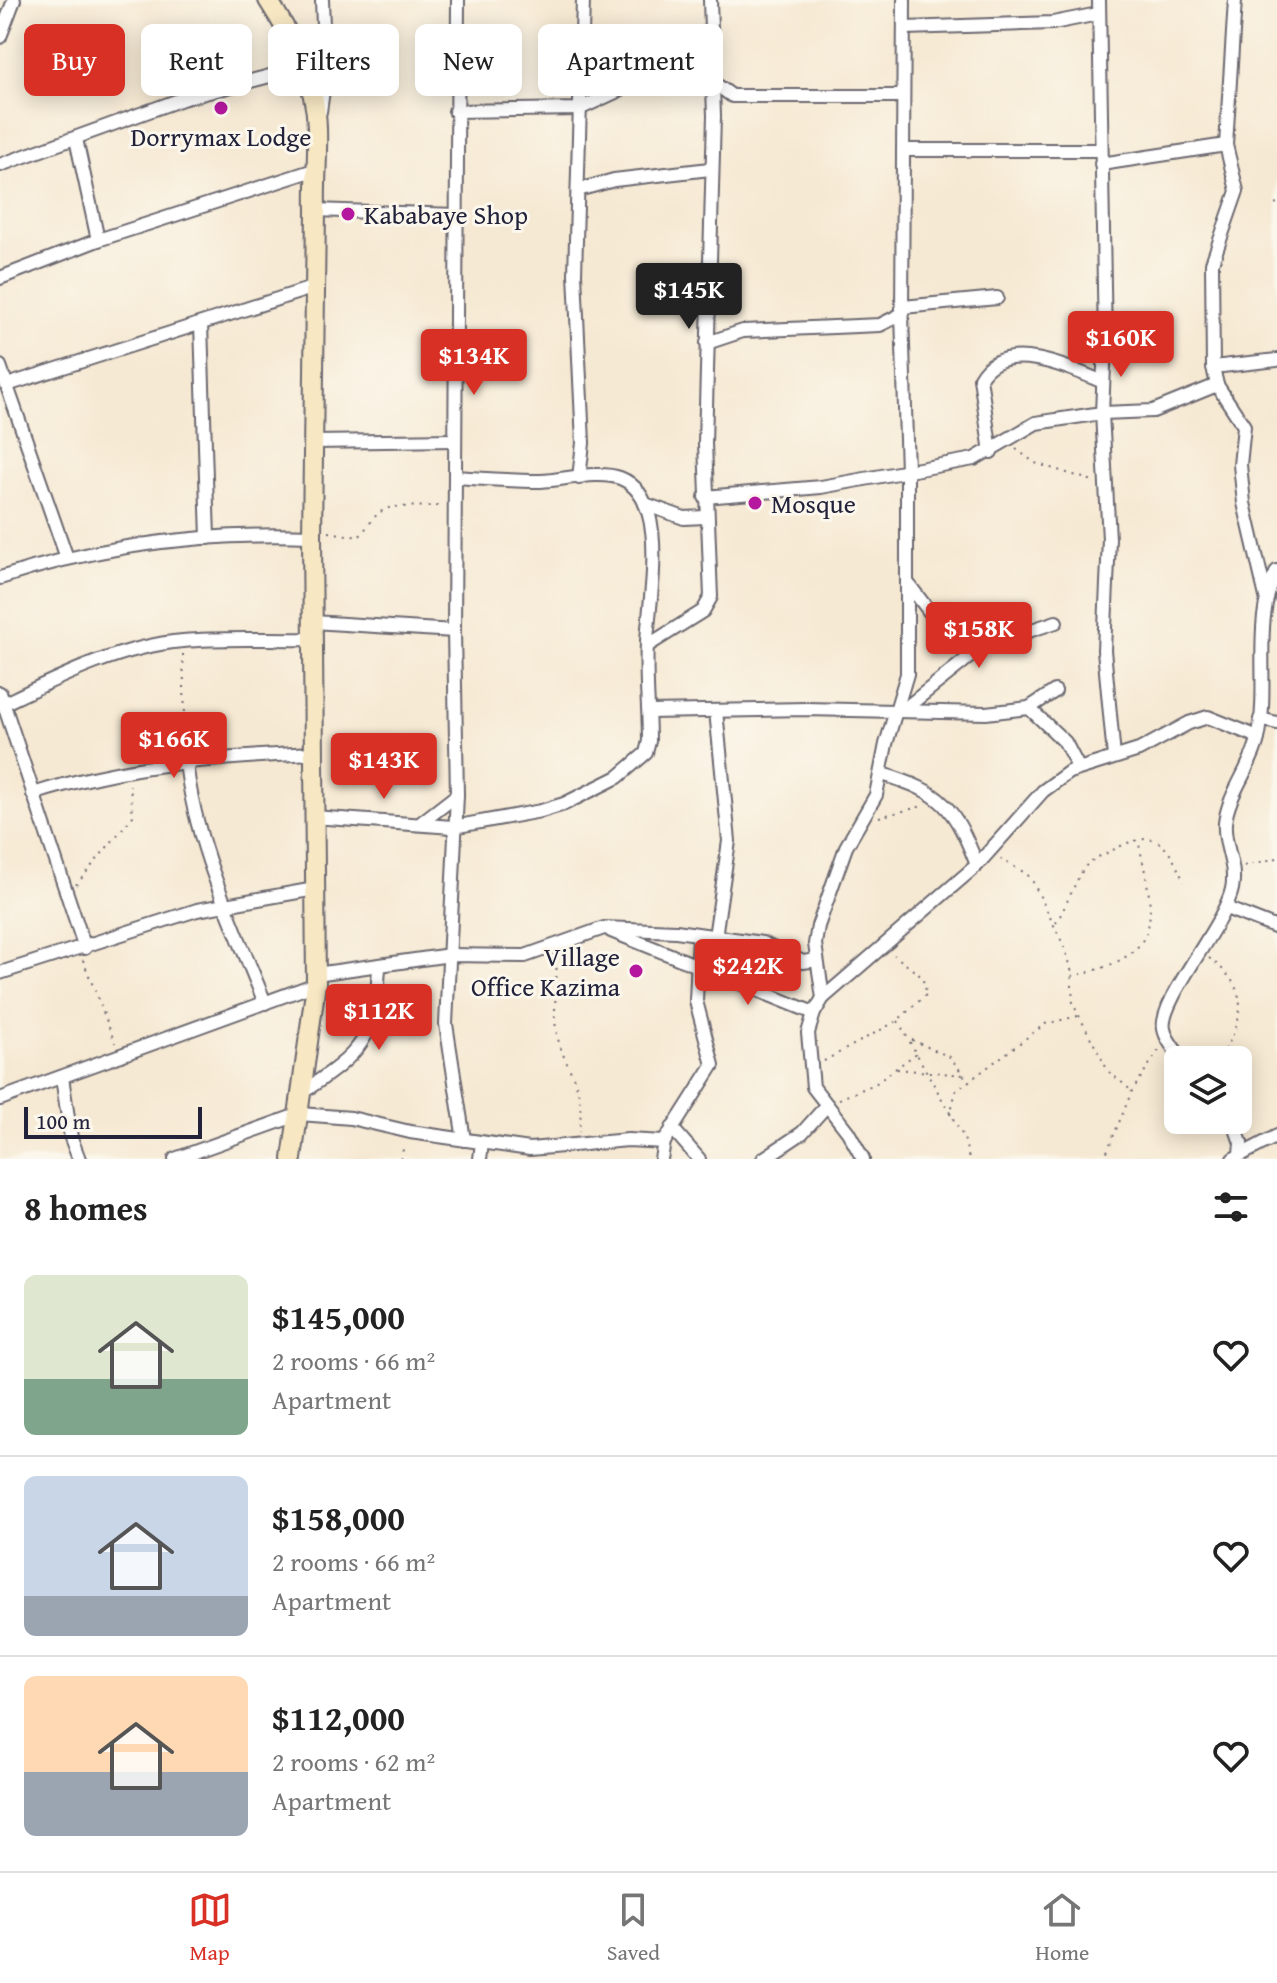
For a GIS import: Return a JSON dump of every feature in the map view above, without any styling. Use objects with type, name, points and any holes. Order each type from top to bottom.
[{"type":"street","points":[[0,37],[14,0]]},
{"type":"street","points":[[268,0],[281,24]]},
{"type":"street","points":[[292,1159],[316,979],[312,753],[314,170],[325,76],[322,0]]},
{"type":"street","points":[[458,0],[454,631],[457,795],[453,827],[446,1047],[464,1140]]},
{"type":"street","points":[[579,478],[583,443],[576,348],[583,0]]},
{"type":"street","points":[[710,0],[710,24]]},
{"type":"street","points":[[823,998],[815,944],[826,899],[846,847],[866,816],[882,774],[886,744],[900,711],[907,674],[907,471],[902,339],[904,0]]},
{"type":"street","points":[[1099,0],[1102,413],[1109,539],[1104,650],[1114,757]]},
{"type":"street","points":[[1173,1046],[1163,1027],[1170,1001],[1202,953],[1226,908],[1235,868],[1225,824],[1258,737],[1260,719],[1266,597],[1244,503],[1240,465],[1244,426],[1217,385],[1213,367],[1212,263],[1237,191],[1226,145],[1235,0]]},
{"type":"street","points":[[905,28],[1053,23],[1098,14]]},
{"type":"street","points":[[3,161],[76,139],[182,99],[268,76]]},
{"type":"street","points":[[723,90],[732,96],[903,96]]},
{"type":"street","points":[[312,96],[318,131]]},
{"type":"street","points":[[455,111],[579,109],[607,96]]},
{"type":"street","points":[[647,646],[710,604],[705,497],[714,96]]},
{"type":"street","points":[[714,116],[732,96]]},
{"type":"street","points":[[76,139],[98,240]]},
{"type":"street","points":[[903,150],[1100,157],[1226,145]]},
{"type":"street","points":[[578,190],[614,180],[710,169]]},
{"type":"street","points":[[0,278],[98,240],[314,170]]},
{"type":"street","points":[[316,210],[455,215]]},
{"type":"street","points":[[7,385],[315,287]]},
{"type":"street","points":[[707,343],[743,331],[880,325],[902,311],[997,298]]},
{"type":"street","points":[[201,324],[208,538]]},
{"type":"street","points":[[880,325],[902,339]]},
{"type":"street","points":[[991,452],[980,378],[994,363],[1013,358],[1064,365],[1103,382]]},
{"type":"street","points":[[1213,367],[1277,360]]},
{"type":"street","points":[[0,366],[67,558]]},
{"type":"street","points":[[705,497],[821,487],[974,459],[991,452],[1036,423],[1102,413],[1153,411],[1217,385]]},
{"type":"street","points":[[314,442],[455,440]]},
{"type":"street","points":[[456,477],[540,481],[621,479],[645,504],[684,518],[705,517]]},
{"type":"street","points":[[313,817],[422,822],[453,827],[564,804],[618,777],[646,753],[649,712],[647,646],[653,550],[645,504]]},
{"type":"street","points":[[0,578],[67,558],[208,538],[312,534]]},
{"type":"street","points":[[1266,597],[1277,571]]},
{"type":"street","points":[[907,582],[947,635],[983,646]]},
{"type":"street","points":[[900,711],[983,646],[1056,622]]},
{"type":"street","points":[[82,949],[2,698],[137,649],[182,641],[313,631],[454,631]]},
{"type":"street","points":[[649,712],[986,713],[1029,708],[1055,691]]},
{"type":"street","points":[[1029,708],[1065,742],[1078,767]]},
{"type":"street","points":[[715,937],[729,841],[716,711]]},
{"type":"street","points":[[863,1159],[813,1087],[809,1070],[808,1033],[823,998],[977,865],[1043,791],[1078,767],[1139,750],[1208,717],[1258,737]]},
{"type":"street","points":[[1260,719],[1277,723]]},
{"type":"street","points":[[33,794],[126,769],[186,761],[312,753]]},
{"type":"street","points":[[186,761],[193,799],[223,905],[265,1003]]},
{"type":"street","points":[[882,774],[915,784],[940,800],[957,819],[977,865]]},
{"type":"street","points":[[422,822],[457,795]]},
{"type":"street","points":[[967,839],[990,850]]},
{"type":"street","points":[[0,973],[197,910],[315,889]]},
{"type":"street","points":[[1226,908],[1277,928]]},
{"type":"street","points":[[0,1099],[265,1003],[316,979],[450,955],[525,956],[604,928],[762,943],[803,962],[817,960]]},
{"type":"street","points":[[604,928],[649,950],[814,1013]]},
{"type":"street","points":[[661,1159],[664,1142],[713,1065],[713,1054],[699,1023],[699,935]]},
{"type":"street","points":[[303,1092],[339,1067],[362,1045],[377,1008],[379,968]]},
{"type":"street","points":[[62,1077],[71,1138],[79,1159]]},
{"type":"street","points":[[763,1159],[802,1133],[827,1105]]},
{"type":"street","points":[[175,1159],[300,1114],[351,1118],[410,1132],[530,1149],[628,1140],[664,1142]]},
{"type":"street","points":[[672,1128],[699,1159]]},
{"type":"street","points":[[1237,1156],[1241,1143],[1238,1134]]},
{"type":"street","points":[[1237,1156],[1277,1136]]},
{"type":"street","points":[[480,1159],[482,1143]]},
{"type":"path","points":[[1003,444],[1035,463],[1079,479],[1107,481]]},
{"type":"path","points":[[312,534],[336,532],[355,537],[368,529],[378,513],[391,507],[455,506]]},
{"type":"path","points":[[182,641],[186,761]]},
{"type":"path","points":[[67,896],[133,816],[126,769]]},
{"type":"path","points":[[866,816],[889,816],[940,800]]},
{"type":"path","points":[[1056,924],[1087,864],[1137,839],[1148,837],[1159,842],[1172,855],[1184,882]]},
{"type":"path","points":[[1071,976],[1112,966],[1132,955],[1141,944],[1150,923],[1151,892],[1137,839]]},
{"type":"path","points":[[990,850],[1027,874],[1056,924],[1071,976],[1073,1004],[1108,1071],[1132,1091]]},
{"type":"path","points":[[1235,868],[1277,858]]},
{"type":"path","points":[[809,1070],[897,1021],[927,994],[922,977],[883,945]]},
{"type":"path","points":[[556,947],[556,1030],[581,1099],[576,1146]]},
{"type":"path","points":[[82,949],[120,1055]]},
{"type":"path","points":[[1202,953],[1228,975],[1239,994],[1241,1018],[1228,1046]]},
{"type":"path","points":[[950,1115],[953,1094],[1045,1024],[1079,1016]]},
{"type":"path","points":[[897,1021],[912,1040],[930,1073],[967,1144],[969,1159]]},
{"type":"path","points":[[1104,1159],[1132,1091],[1167,1037]]},
{"type":"path","points":[[912,1040],[950,1057],[970,1083]]},
{"type":"path","points":[[827,1105],[863,1091],[918,1052]]},
{"type":"path","points":[[896,1069],[964,1075]]},
{"type":"path","points":[[400,1159],[410,1132]]},
{"type":"place","name":"Dorrymax Lodge","points":[[221,108]]},
{"type":"place","name":"Kababaye Shop","points":[[348,214]]},
{"type":"place","name":"Mosque","points":[[755,503]]},
{"type":"place","name":"Village Office Kazima","points":[[636,971]]}]
